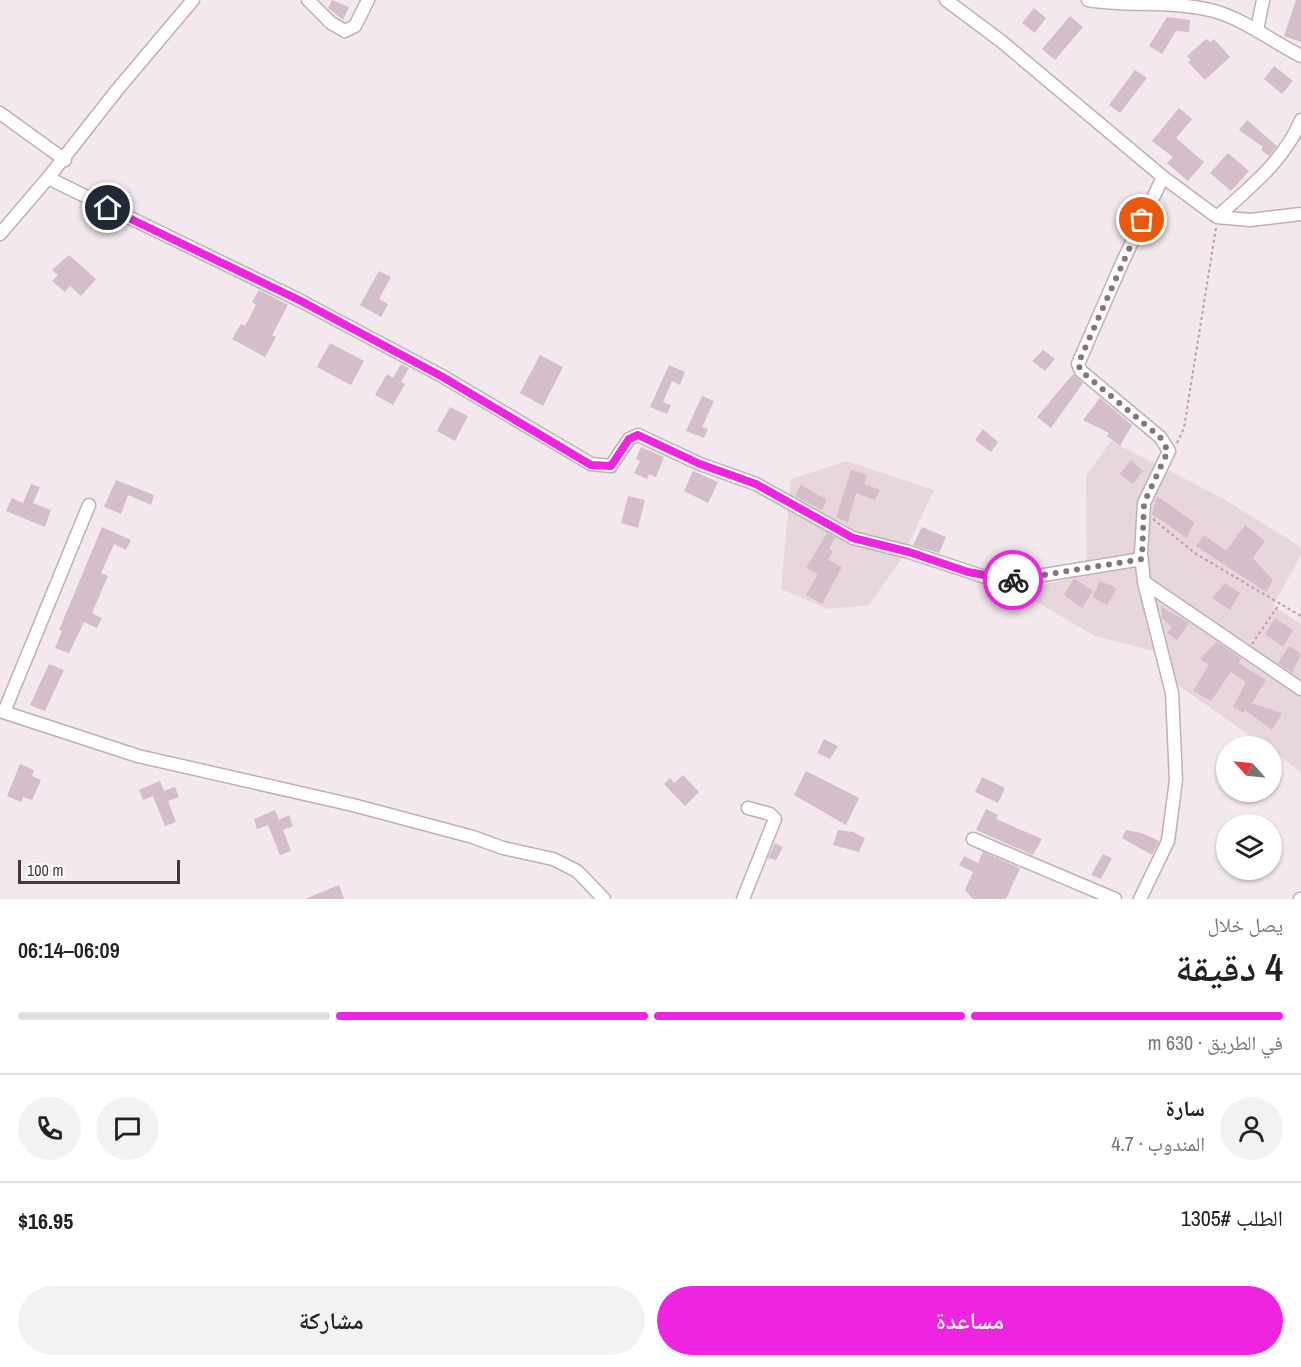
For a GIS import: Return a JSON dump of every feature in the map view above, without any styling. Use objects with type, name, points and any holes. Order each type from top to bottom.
[{"type":"street","points":[[0,234],[65,160],[117,90],[193,0]]},
{"type":"street","points":[[308,0],[338,29],[345,31],[355,26],[368,0]]},
{"type":"street","points":[[946,0],[1009,48],[1163,177],[1217,217],[1250,220],[1301,214]]},
{"type":"street","points":[[1088,0],[1127,6],[1201,8],[1235,19],[1301,56]]},
{"type":"street","points":[[1257,30],[1263,0]]},
{"type":"street","points":[[0,113],[65,160]]},
{"type":"street","points":[[1217,217],[1273,165],[1286,148],[1301,120]]},
{"type":"street","points":[[1140,899],[1168,841],[1176,780],[1172,693],[1144,582],[1142,559],[1142,513],[1146,495],[1168,451],[1160,437],[1081,371],[1078,364],[1163,177]]},
{"type":"street","points":[[48,178],[299,300],[441,376],[591,465],[611,466],[629,439],[638,435],[700,464],[756,484],[853,538],[909,552],[982,576],[1013,580],[1142,559]]},
{"type":"street","points":[[89,505],[2,712],[138,756],[353,805],[473,837],[503,848],[554,859],[578,871],[604,899]]},
{"type":"street","points":[[1144,582],[1301,689]]},
{"type":"street","points":[[744,899],[775,819],[770,814],[748,808]]},
{"type":"street","points":[[973,839],[1115,899]]},
{"type":"path","points":[[1168,451],[1180,440],[1184,428],[1217,217]]},
{"type":"path","points":[[1142,513],[1196,554],[1301,616]]},
{"type":"path","points":[[1247,651],[1280,603]]},
{"type":"shaded area","points":[[1111,441],[1222,498],[1301,547],[1301,555],[1273,606],[1301,624],[1301,772],[1282,758],[1282,736],[1250,736],[1175,683],[1165,654],[1095,636],[1018,591],[1087,574],[1086,476]]},
{"type":"shaded area","points":[[847,461],[934,490],[900,561],[869,605],[828,609],[781,589],[791,479]]},
{"type":"building","points":[[332,0],[349,7],[343,20],[328,8]]},
{"type":"building","points":[[1296,0],[1301,0],[1301,42],[1284,36]]},
{"type":"building","points":[[1034,8],[1046,18],[1035,33],[1022,23]]},
{"type":"building","points":[[1070,16],[1083,27],[1055,60],[1042,49]]},
{"type":"building","points":[[1167,17],[1190,20],[1189,32],[1176,31],[1162,54],[1149,46]]},
{"type":"building","points":[[1206,39],[1210,42],[1214,39],[1230,57],[1205,80],[1188,62],[1191,60],[1187,56]]},
{"type":"building","points":[[1274,66],[1293,81],[1282,94],[1264,79]]},
{"type":"building","points":[[1135,70],[1147,78],[1120,113],[1109,105]]},
{"type":"building","points":[[1179,108],[1192,119],[1176,138],[1204,162],[1188,181],[1167,163],[1173,157],[1152,141]]},
{"type":"building","points":[[1247,120],[1277,146],[1269,156],[1261,150],[1263,147],[1239,130]]},
{"type":"building","points":[[1228,153],[1249,171],[1231,191],[1210,173]]},
{"type":"building","points":[[69,255],[96,279],[81,296],[70,286],[65,292],[52,281],[58,275],[52,270]]},
{"type":"building","points":[[379,271],[391,277],[379,299],[388,304],[381,317],[360,305]]},
{"type":"building","points":[[259,290],[288,305],[272,335],[276,337],[265,357],[232,339],[241,324],[245,326],[256,305],[252,302]]},
{"type":"building","points":[[330,343],[364,361],[351,385],[317,367]]},
{"type":"building","points":[[1043,350],[1055,359],[1045,371],[1032,361]]},
{"type":"building","points":[[540,355],[563,367],[543,406],[520,393]]},
{"type":"building","points":[[401,364],[409,368],[401,382],[405,384],[393,405],[375,395],[387,374],[393,378]]},
{"type":"building","points":[[669,365],[685,372],[680,385],[672,381],[663,402],[671,405],[667,414],[650,407]]},
{"type":"building","points":[[1073,374],[1083,383],[1051,428],[1037,417]]},
{"type":"building","points":[[702,396],[714,401],[702,427],[708,429],[704,438],[686,431]]},
{"type":"building","points":[[1100,398],[1132,425],[1120,446],[1107,436],[1109,433],[1083,420]]},
{"type":"building","points":[[450,407],[468,416],[455,441],[437,431]]},
{"type":"building","points":[[983,429],[998,442],[991,452],[975,440]]},
{"type":"building","points":[[641,447],[664,457],[656,477],[649,474],[647,479],[634,473],[640,461],[636,459]]},
{"type":"building","points":[[1131,460],[1143,471],[1133,484],[1120,474]]},
{"type":"building","points":[[851,470],[867,475],[864,484],[880,490],[875,500],[856,493],[848,522],[836,518]]},
{"type":"building","points":[[693,471],[718,482],[708,503],[684,491]]},
{"type":"building","points":[[116,480],[154,495],[151,505],[128,495],[121,514],[104,507]]},
{"type":"building","points":[[31,484],[40,487],[33,503],[51,510],[45,527],[6,511],[12,498],[23,503]]},
{"type":"building","points":[[801,485],[827,500],[822,510],[795,496]]},
{"type":"building","points":[[628,496],[645,500],[638,528],[621,523]]},
{"type":"building","points":[[1157,496],[1194,522],[1187,538],[1152,514]]},
{"type":"building","points":[[1245,525],[1265,541],[1253,558],[1273,580],[1266,592],[1196,546],[1204,535],[1226,551]]},
{"type":"building","points":[[102,527],[131,540],[126,550],[114,544],[101,573],[108,576],[92,613],[102,618],[97,628],[84,622],[69,653],[55,648],[62,631],[59,630]]},
{"type":"building","points":[[922,527],[946,537],[939,553],[913,545]]},
{"type":"building","points":[[827,533],[835,537],[829,549],[833,551],[828,560],[842,567],[822,604],[806,595],[818,574],[806,568]]},
{"type":"building","points":[[1074,578],[1093,591],[1082,608],[1064,595]]},
{"type":"building","points":[[1100,581],[1117,588],[1107,605],[1092,597]]},
{"type":"building","points":[[1225,583],[1240,593],[1230,610],[1212,598]]},
{"type":"building","points":[[1161,606],[1189,623],[1177,640],[1167,633],[1172,627],[1162,619]]},
{"type":"building","points":[[1275,618],[1293,630],[1283,647],[1265,634]]},
{"type":"building","points":[[1217,642],[1242,659],[1238,663],[1266,680],[1252,703],[1282,713],[1272,730],[1245,710],[1243,713],[1233,707],[1246,682],[1231,672],[1211,701],[1193,691],[1209,665],[1200,659]]},
{"type":"building","points":[[1289,646],[1301,654],[1292,673],[1278,663]]},
{"type":"building","points":[[49,664],[64,670],[45,711],[30,705]]},
{"type":"building","points":[[824,739],[838,746],[830,759],[817,753]]},
{"type":"building","points":[[20,764],[34,770],[32,776],[41,780],[32,800],[23,797],[21,802],[7,796]]},
{"type":"building","points":[[806,771],[859,798],[846,825],[794,795]]},
{"type":"building","points":[[683,775],[699,792],[685,806],[664,784],[670,778],[674,783]]},
{"type":"building","points":[[982,777],[1005,788],[998,803],[975,792]]},
{"type":"building","points":[[160,781],[164,791],[175,787],[179,797],[168,801],[176,822],[165,826],[153,796],[143,800],[139,790]]},
{"type":"building","points":[[986,809],[998,815],[996,819],[1042,839],[1033,855],[976,830]]},
{"type":"building","points":[[275,810],[279,820],[289,815],[293,826],[283,830],[291,851],[280,855],[268,825],[257,829],[254,819]]},
{"type":"building","points":[[838,830],[853,832],[865,838],[859,852],[833,845]]},
{"type":"building","points":[[1126,830],[1142,833],[1159,841],[1152,855],[1122,838]]},
{"type":"building","points":[[775,843],[783,847],[776,860],[768,858]]},
{"type":"building","points":[[983,852],[1020,868],[1006,899],[973,899],[965,890],[973,872],[959,865],[964,856],[978,863]]},
{"type":"building","points":[[1103,854],[1112,858],[1101,879],[1091,875]]},
{"type":"building","points":[[339,885],[344,899],[305,899]]},
{"type":"way so far","points":[[1013,580],[1142,559],[1144,503],[1150,485],[1166,460],[1168,451],[1166,444],[1081,371],[1078,364],[1142,220]]},
{"type":"route","points":[[108,208],[299,300],[441,376],[591,465],[611,466],[618,459],[629,439],[633,435],[638,435],[700,464],[756,484],[853,538],[909,552],[955,569],[982,576],[1013,580]]}]
